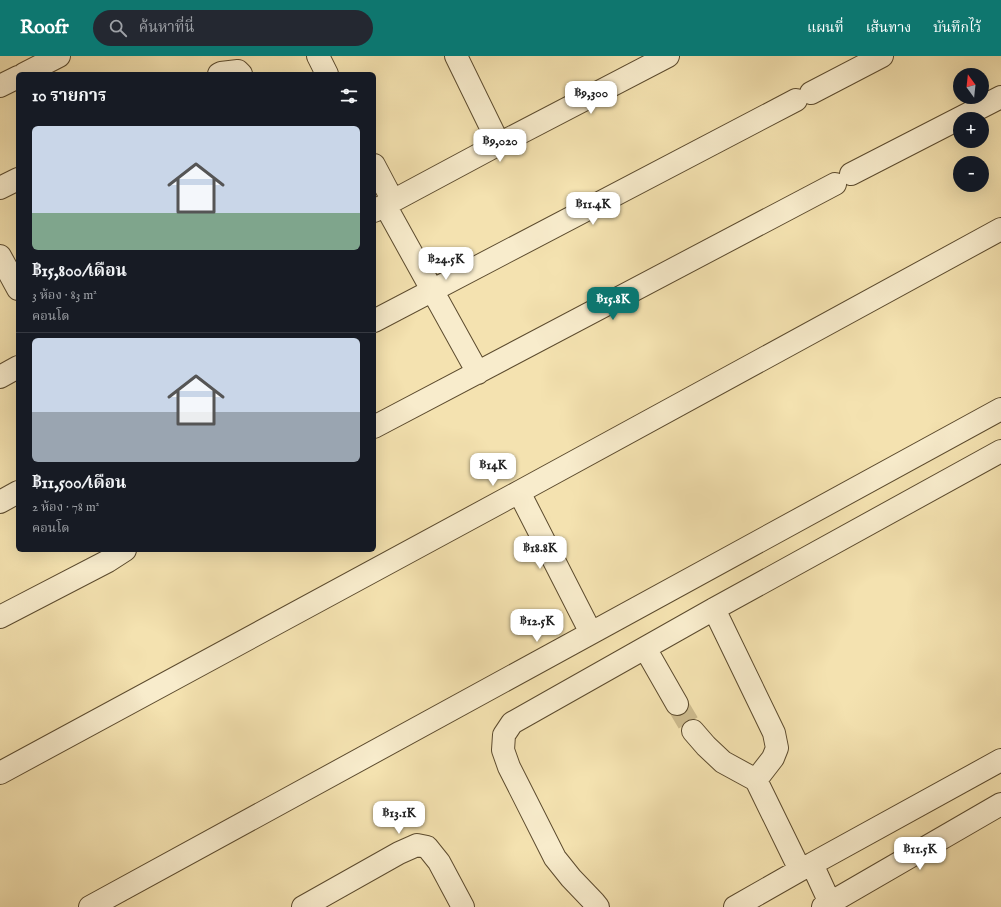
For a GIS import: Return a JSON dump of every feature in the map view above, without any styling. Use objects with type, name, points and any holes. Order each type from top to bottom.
[{"type":"street","points":[[28,72],[59,56]]},
{"type":"street","points":[[318,56],[326,72]]},
{"type":"street","points":[[384,206],[668,56]]},
{"type":"street","points":[[376,320],[882,56]]},
{"type":"street","points":[[462,58],[499,144]]},
{"type":"street","points":[[221,72],[239,72]]},
{"type":"street","points":[[0,86],[16,78]]},
{"type":"street","points":[[376,426],[1001,96]]},
{"type":"street","points":[[376,173],[384,206],[478,373]]},
{"type":"street","points":[[0,188],[16,180]]},
{"type":"street","points":[[0,773],[1001,229]]},
{"type":"street","points":[[0,256],[16,285]]},
{"type":"street","points":[[0,376],[16,368]]},
{"type":"street","points":[[90,907],[1001,409]]},
{"type":"street","points":[[598,907],[555,858],[509,767],[503,750],[504,735],[512,723],[1001,450]]},
{"type":"street","points":[[519,492],[591,633]]},
{"type":"street","points":[[0,502],[16,493]]},
{"type":"street","points":[[0,617],[108,561],[122,552]]},
{"type":"street","points":[[714,609],[774,733],[777,748],[773,758],[756,780]]},
{"type":"street","points":[[645,648],[677,704]]},
{"type":"street","points":[[693,731],[723,762],[756,780],[826,905],[1001,804]]},
{"type":"street","points":[[735,907],[1001,760]]},
{"type":"street","points":[[303,907],[417,845],[427,847],[439,862],[463,907]]},
{"type":"tunnel","points":[[677,704],[693,731]]}]
